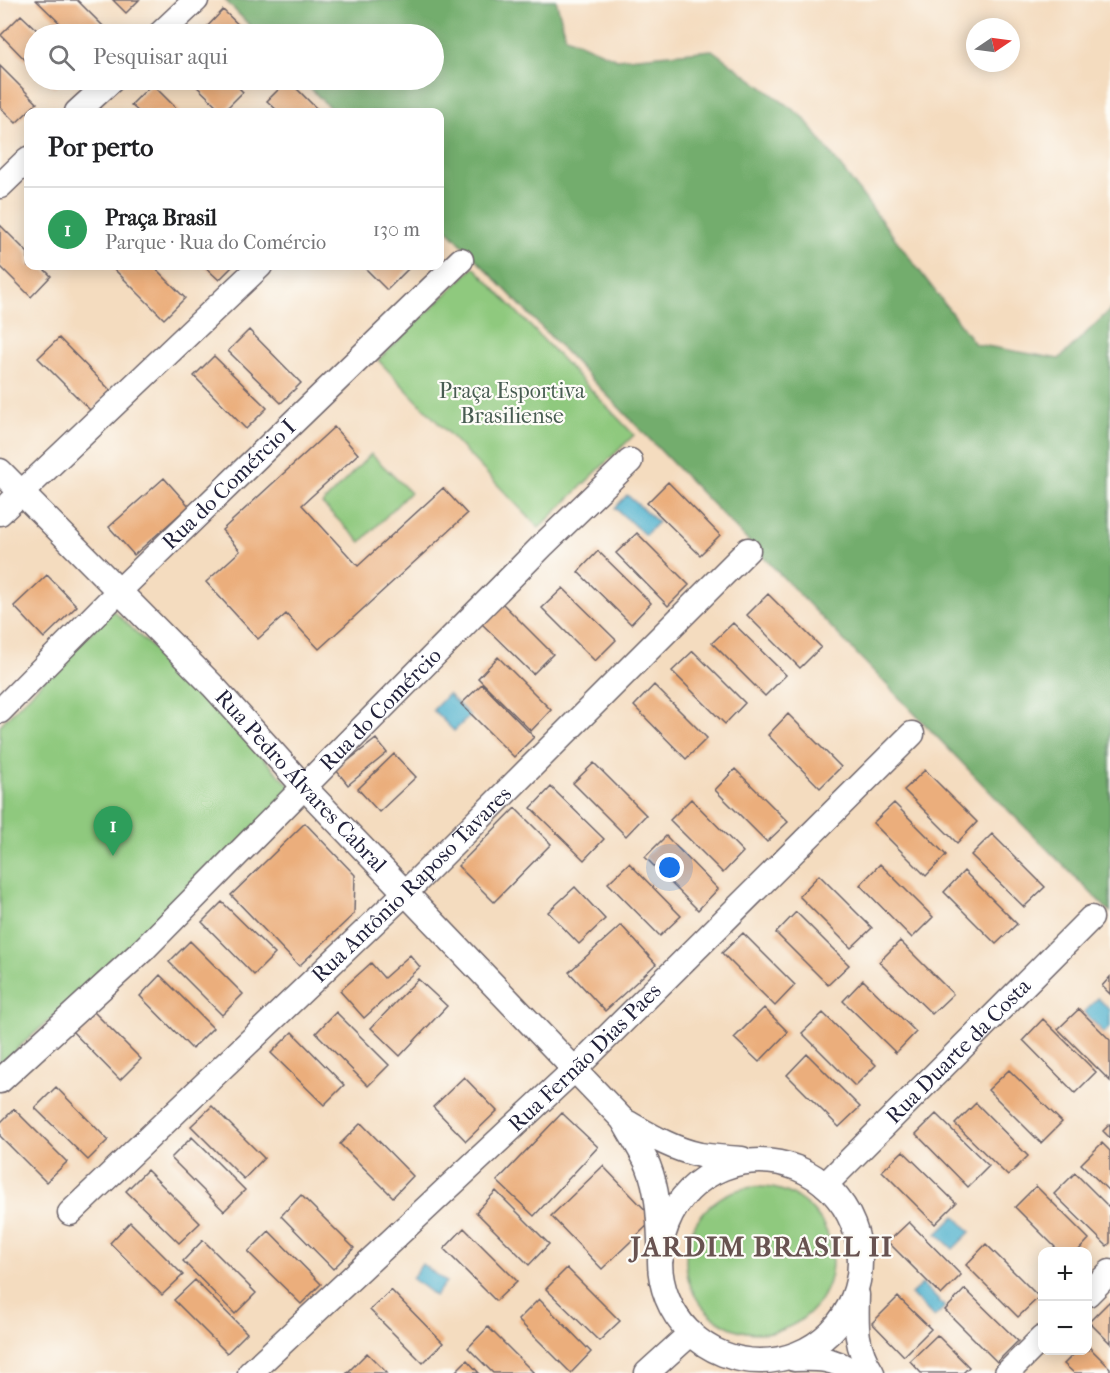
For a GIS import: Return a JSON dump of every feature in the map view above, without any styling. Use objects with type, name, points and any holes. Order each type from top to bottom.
[{"type":"street","points":[[171,24],[196,0]]},
{"type":"street","points":[[81,108],[101,90]]},
{"type":"street","points":[[0,186],[24,163]]},
{"type":"street","name":"Rua do Comércio I","points":[[0,711],[119,591],[461,260]]},
{"type":"street","points":[[0,513],[256,270]]},
{"type":"street","name":"Rua do Comércio","points":[[0,1081],[136,956],[305,788],[535,553],[630,461]]},
{"type":"street","name":"Rua Pedro Álvares Cabral","points":[[0,471],[213,686],[305,788],[623,1120],[647,1163],[652,1178],[657,1203],[661,1258]]},
{"type":"street","name":"Rua Antônio Raposo Tavares","points":[[70,1213],[406,892],[748,550]]},
{"type":"street","name":"Rua Fernão Dias Paes","points":[[250,1373],[575,1069],[912,734]]},
{"type":"street","name":"Rua Duarte da Costa","points":[[825,1185],[1091,918]]},
{"type":"street","name":"Rua Pedro Álvares Cabral","points":[[623,1120],[663,1142],[700,1155],[759,1161]]},
{"type":"street","points":[[854,1373],[837,1362],[825,1358],[757,1361],[725,1354],[707,1346],[691,1333],[678,1317],[668,1298],[662,1278],[661,1258],[664,1233],[674,1211],[693,1187],[721,1169],[759,1161],[777,1162],[802,1170],[825,1185],[842,1204],[854,1227],[859,1247],[857,1339],[866,1364],[872,1373]]},
{"type":"street","points":[[1092,1290],[1110,1272]]},
{"type":"street","points":[[782,1359],[804,1352],[823,1339],[839,1323],[850,1306],[857,1286]]},
{"type":"street","points":[[647,1373],[691,1333]]},
{"type":"street","points":[[1007,1373],[1038,1342]]},
{"type":"green space","points":[[225,0],[556,0],[566,37],[617,59],[712,50],[803,117],[975,344],[1059,359],[1110,310],[1110,912],[996,798],[444,226],[444,108],[330,108],[312,90],[444,90],[444,24],[248,24]]},
{"type":"green space","name":"Praça Esportiva Brasiliense","points":[[474,267],[634,435],[539,528],[378,360]]},
{"type":"green space","points":[[371,454],[410,492],[361,542],[322,504]]},
{"type":"green space","points":[[113,610],[218,711],[293,789],[134,945],[0,1064],[0,725]]},
{"type":"green space","points":[[759,1187],[787,1193],[810,1209],[826,1232],[832,1260],[826,1288],[810,1311],[787,1327],[759,1333],[731,1327],[708,1311],[692,1288],[686,1260],[692,1232],[708,1209],[731,1193]]},
{"type":"water","points":[[627,495],[658,522],[645,535],[615,508]]},
{"type":"water","points":[[448,694],[470,716],[454,731],[433,710]]},
{"type":"water","points":[[1098,998],[1110,1010],[1110,1027],[1104,1033],[1084,1012]]},
{"type":"water","points":[[955,1216],[970,1232],[953,1249],[937,1234]]},
{"type":"water","points":[[422,1264],[446,1282],[435,1296],[412,1278]]},
{"type":"water","points":[[922,1284],[945,1307],[934,1317],[911,1294]]},
{"type":"building","points":[[36,0],[77,0],[101,24],[61,24]]},
{"type":"building","points":[[113,0],[139,0],[126,13]]},
{"type":"building","points":[[223,10],[238,24],[210,24]]},
{"type":"building","points":[[21,15],[30,24],[24,24],[24,59],[1,35]]},
{"type":"building","points":[[0,66],[37,103],[32,108],[24,108],[24,115],[16,123],[0,107]]},
{"type":"building","points":[[146,90],[158,90],[176,108],[134,108],[131,105]]},
{"type":"building","points":[[200,90],[241,90],[243,92],[227,108],[219,108]]},
{"type":"building","points":[[278,90],[298,90],[316,108],[275,108],[267,101]]},
{"type":"building","points":[[0,225],[24,249],[24,270],[45,270],[51,276],[31,297],[0,266]]},
{"type":"building","points":[[115,270],[157,270],[185,298],[164,319]]},
{"type":"building","points":[[208,270],[229,270],[219,280]]},
{"type":"building","points":[[367,270],[407,270],[387,290]]},
{"type":"building","points":[[249,330],[301,383],[281,403],[228,351]]},
{"type":"building","points":[[59,338],[111,391],[91,411],[38,358]]},
{"type":"building","points":[[214,356],[267,408],[246,429],[194,376]]},
{"type":"building","points":[[334,427],[358,454],[302,505],[358,566],[443,488],[467,514],[319,649],[286,614],[258,639],[206,582],[240,551],[222,530]]},
{"type":"building","points":[[164,478],[189,506],[134,555],[109,527]]},
{"type":"building","points":[[668,482],[720,535],[700,555],[647,503]]},
{"type":"building","points":[[637,533],[689,585],[668,606],[616,553]]},
{"type":"building","points":[[598,551],[651,603],[631,624],[578,572]]},
{"type":"building","points":[[47,575],[77,606],[44,638],[14,606]]},
{"type":"building","points":[[563,588],[616,640],[595,661],[542,608]]},
{"type":"building","points":[[768,594],[821,647],[800,668],[747,615]]},
{"type":"building","points":[[500,601],[553,654],[533,674],[480,622]]},
{"type":"building","points":[[733,623],[786,675],[765,696],[712,643]]},
{"type":"building","points":[[693,651],[745,703],[725,724],[672,671]]},
{"type":"building","points":[[498,657],[551,710],[531,731],[478,678]]},
{"type":"building","points":[[482,684],[534,737],[514,757],[461,704]]},
{"type":"building","points":[[654,685],[707,738],[686,759],[634,706]]},
{"type":"building","points":[[788,714],[841,767],[820,788],[768,735]]},
{"type":"building","points":[[376,739],[387,753],[348,785],[336,770]]},
{"type":"building","points":[[394,754],[416,777],[379,812],[358,789]]},
{"type":"building","points":[[594,763],[646,815],[626,836],[573,783]]},
{"type":"building","points":[[735,769],[788,822],[767,842],[715,790]]},
{"type":"building","points":[[925,770],[977,822],[957,843],[904,790]]},
{"type":"building","points":[[551,787],[604,839],[584,860],[531,808]]},
{"type":"building","points":[[691,799],[743,852],[723,873],[670,820]]},
{"type":"building","points":[[894,803],[946,855],[926,876],[873,823]]},
{"type":"building","points":[[515,808],[551,844],[494,902],[458,866]]},
{"type":"building","points":[[305,823],[355,875],[354,914],[299,966],[231,895]]},
{"type":"building","points":[[992,834],[1045,887],[1024,907],[971,855]]},
{"type":"building","points":[[666,836],[718,889],[698,910],[645,857]]},
{"type":"building","points":[[629,863],[681,916],[660,936],[608,883]]},
{"type":"building","points":[[880,864],[933,917],[912,938],[860,885]]},
{"type":"building","points":[[964,871],[1017,924],[996,944],[944,892]]},
{"type":"building","points":[[819,875],[872,928],[851,948],[799,896]]},
{"type":"building","points":[[575,887],[605,919],[579,944],[548,912]]},
{"type":"building","points":[[222,902],[275,954],[254,975],[202,922]]},
{"type":"building","points":[[796,912],[849,965],[828,985],[776,933]]},
{"type":"building","points":[[621,925],[656,964],[605,1011],[569,972]]},
{"type":"building","points":[[743,933],[795,985],[775,1006],[722,953]]},
{"type":"building","points":[[190,941],[243,994],[222,1015],[169,962]]},
{"type":"building","points":[[900,941],[953,994],[932,1014],[879,962]]},
{"type":"building","points":[[410,955],[420,967],[364,1018],[340,991],[371,963],[384,978]]},
{"type":"building","points":[[160,975],[213,1028],[192,1049],[140,996]]},
{"type":"building","points":[[1110,977],[1110,994],[1102,986]]},
{"type":"building","points":[[418,979],[447,1006],[400,1056],[371,1028]]},
{"type":"building","points":[[863,980],[916,1032],[896,1053],[843,1001]]},
{"type":"building","points":[[88,1006],[141,1059],[120,1080],[68,1027]]},
{"type":"building","points":[[764,1008],[788,1032],[759,1062],[734,1038]]},
{"type":"building","points":[[1079,1009],[1110,1040],[1110,1081],[1058,1029]]},
{"type":"building","points":[[336,1012],[389,1065],[368,1086],[316,1033]]},
{"type":"building","points":[[823,1013],[876,1065],[855,1086],[802,1033]]},
{"type":"building","points":[[1043,1019],[1096,1072],[1075,1093],[1023,1040]]},
{"type":"building","points":[[292,1032],[344,1085],[324,1105],[271,1053]]},
{"type":"building","points":[[807,1054],[860,1107],[839,1127],[787,1075]]},
{"type":"building","points":[[1009,1070],[1062,1122],[1041,1143],[988,1090]]},
{"type":"building","points":[[464,1077],[497,1111],[466,1141],[433,1107]]},
{"type":"building","points":[[56,1087],[108,1140],[88,1160],[35,1108]]},
{"type":"building","points":[[976,1103],[1028,1156],[1008,1176],[955,1124]]},
{"type":"building","points":[[212,1106],[264,1158],[244,1179],[191,1126]]},
{"type":"building","points":[[14,1109],[67,1162],[46,1182],[0,1136],[0,1123]]},
{"type":"building","points":[[562,1113],[598,1147],[534,1216],[497,1181]]},
{"type":"building","points":[[936,1114],[989,1166],[968,1187],[916,1134]]},
{"type":"building","points":[[361,1123],[413,1176],[393,1197],[340,1144]]},
{"type":"building","points":[[1110,1124],[1110,1138],[1103,1131]]},
{"type":"building","points":[[192,1137],[245,1190],[224,1211],[171,1158]]},
{"type":"building","points":[[1102,1143],[1110,1151],[1110,1192],[1081,1164]]},
{"type":"building","points":[[903,1151],[956,1203],[935,1224],[882,1171]]},
{"type":"building","points":[[603,1166],[654,1219],[602,1269],[551,1216]]},
{"type":"building","points":[[147,1170],[200,1223],[179,1243],[126,1191]]},
{"type":"building","points":[[1075,1173],[1110,1208],[1110,1243],[1107,1246],[1054,1194]]},
{"type":"building","points":[[1036,1186],[1089,1239],[1082,1247],[1055,1247],[1015,1207]]},
{"type":"building","points":[[496,1191],[549,1244],[529,1265],[476,1212]]},
{"type":"building","points":[[301,1195],[354,1248],[333,1269],[281,1216]]},
{"type":"building","points":[[130,1222],[183,1275],[162,1295],[110,1243]]},
{"type":"building","points":[[909,1222],[961,1275],[941,1295],[888,1242]]},
{"type":"building","points":[[464,1228],[517,1281],[496,1301],[444,1249]]},
{"type":"building","points":[[269,1231],[321,1284],[301,1304],[248,1252]]},
{"type":"building","points":[[203,1240],[256,1293],[235,1314],[183,1261]]},
{"type":"building","points":[[986,1244],[1038,1298],[1018,1317],[966,1265]]},
{"type":"building","points":[[567,1268],[620,1321],[599,1341],[546,1289]]},
{"type":"building","points":[[195,1280],[247,1333],[227,1353],[174,1300]]},
{"type":"building","points":[[965,1289],[1018,1341],[997,1362],[945,1310]]},
{"type":"building","points":[[391,1290],[443,1343],[423,1363],[370,1310]]},
{"type":"building","points":[[898,1297],[931,1329],[904,1356],[872,1323]]},
{"type":"building","points":[[539,1299],[591,1352],[571,1373],[518,1320]]},
{"type":"building","points":[[1110,1301],[1110,1343],[1092,1325],[1092,1319]]},
{"type":"building","points":[[488,1327],[534,1373],[493,1373],[468,1348]]},
{"type":"building","points":[[937,1335],[969,1367],[963,1373],[921,1373],[910,1361]]},
{"type":"building","points":[[1092,1350],[1110,1368],[1110,1373],[1074,1373],[1064,1364],[1073,1355],[1092,1355]]},
{"type":"building","points":[[367,1353],[387,1373],[347,1373]]},
{"type":"building","points":[[467,1360],[479,1373],[454,1373]]},
{"type":"place","name":"Praça Brasil","points":[[113,856]]},
{"type":"district","name":"JARDIM BRASIL II","points":[[762,1246]]}]
